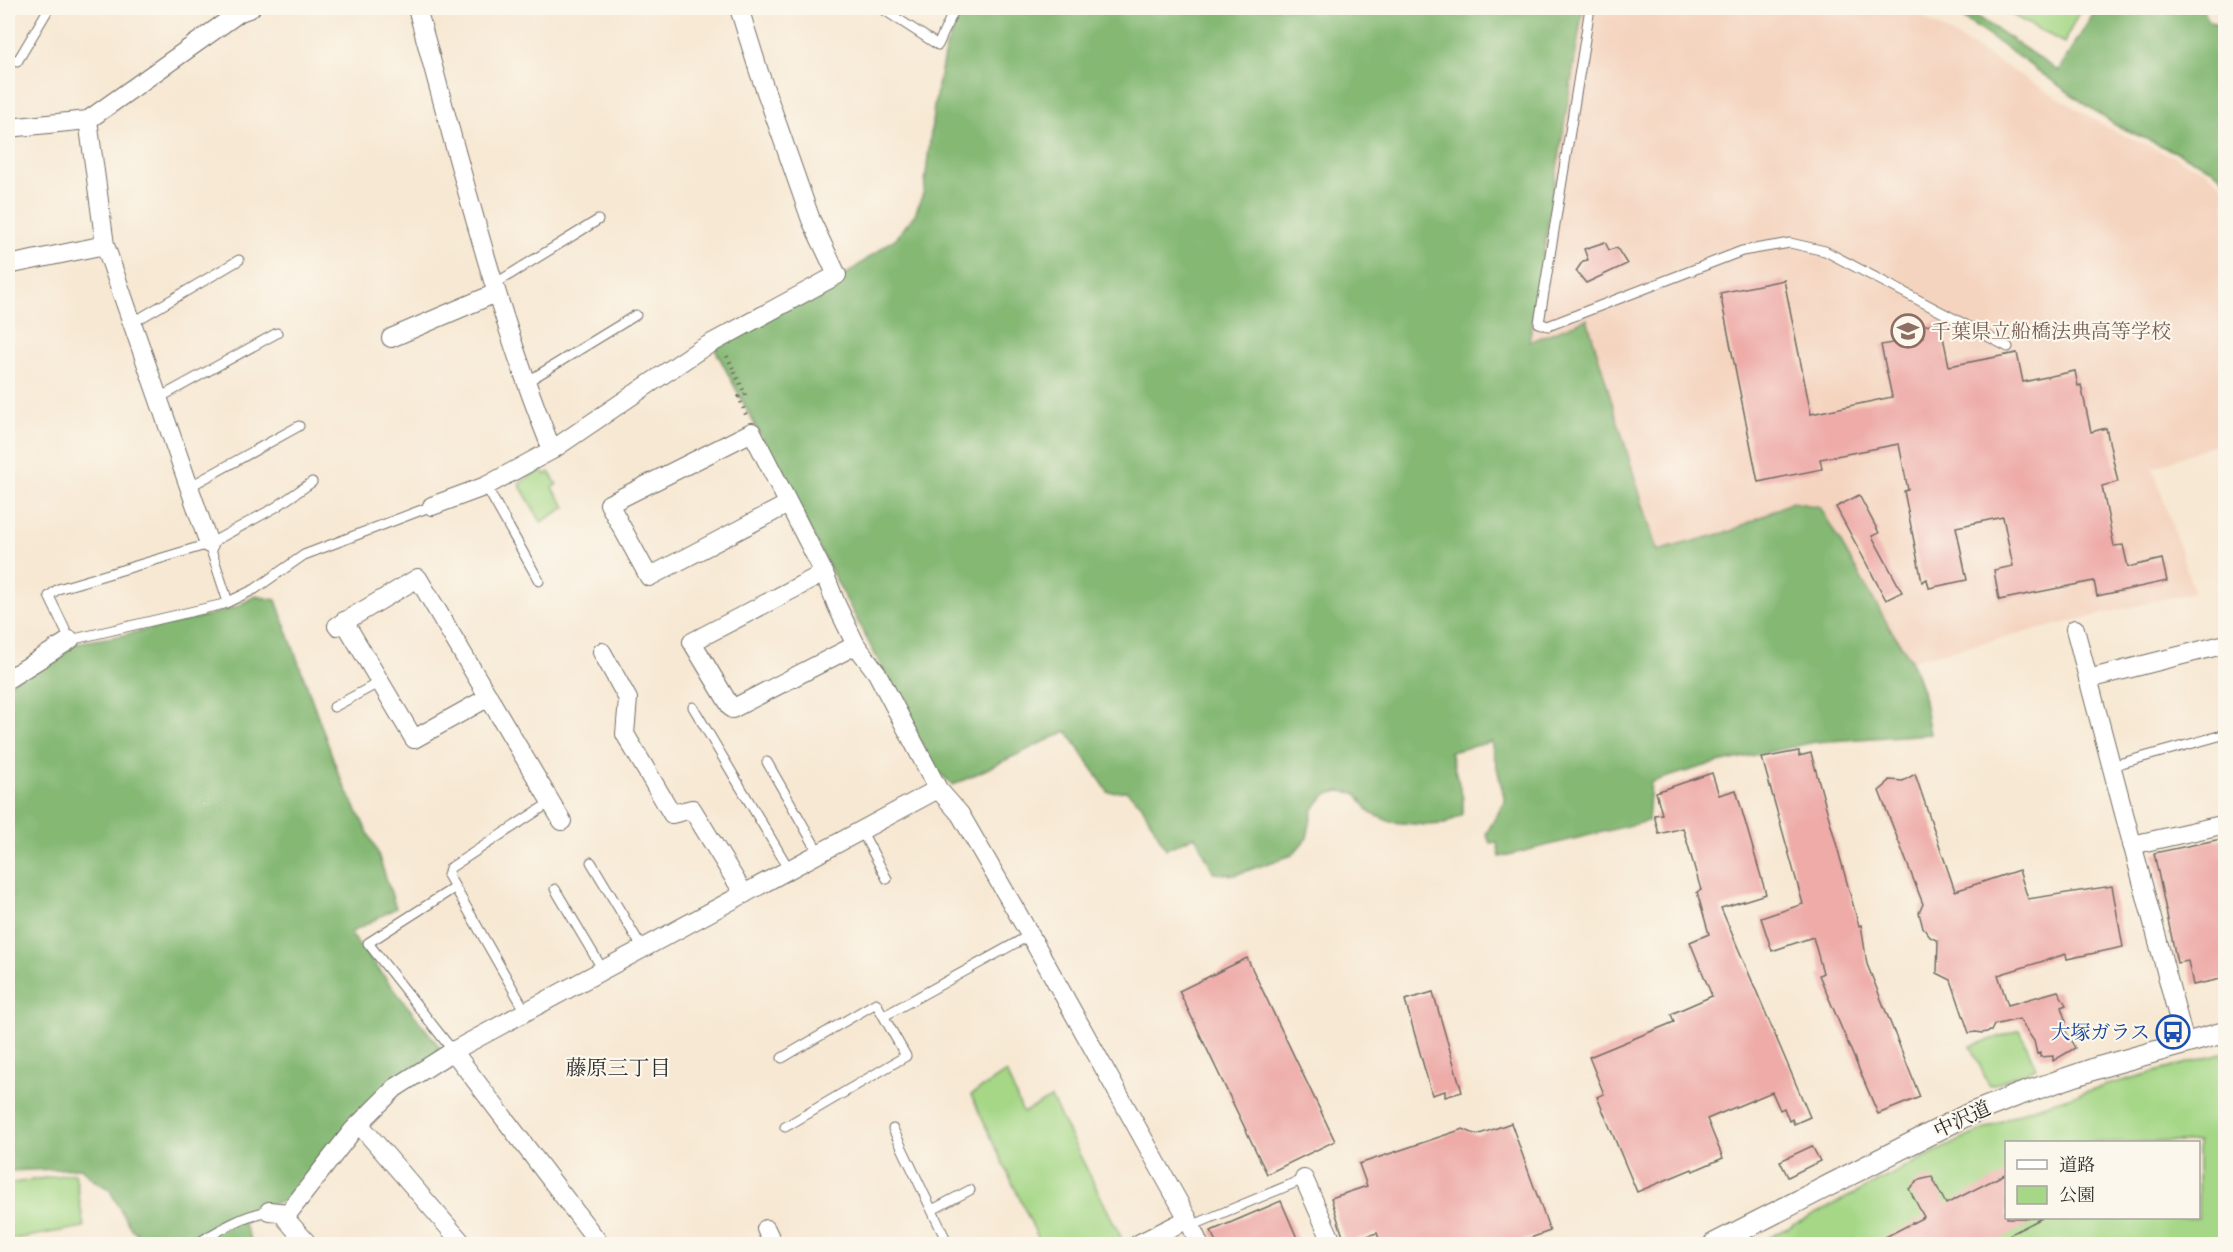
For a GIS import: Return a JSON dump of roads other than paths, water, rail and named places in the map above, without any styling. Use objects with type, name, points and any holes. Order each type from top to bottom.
[{"type":"street","points":[[417,8],[495,289],[525,383],[552,450]]},
{"type":"street","points":[[432,506],[486,486],[552,450],[699,350],[837,274],[811,220],[739,8]]},
{"type":"street","points":[[8,128],[88,120],[243,9]]},
{"type":"street","points":[[88,120],[105,244],[209,544]]},
{"type":"street","points":[[8,265],[105,244]]},
{"type":"street","points":[[391,338],[495,289]]},
{"type":"street","points":[[788,504],[649,577],[609,504],[753,432],[824,573],[856,645],[877,673],[938,789],[960,814],[1030,935],[1199,1245]]},
{"type":"street","points":[[824,573],[692,642],[732,709],[856,645]]},
{"type":"street","points":[[489,697],[414,739],[380,682],[340,623],[418,578],[489,697],[562,821]]},
{"type":"street","points":[[2075,629],[2185,1043]]},
{"type":"street","points":[[8,679],[70,640]]},
{"type":"street","points":[[2088,679],[2226,644]]},
{"type":"street","points":[[602,652],[628,699],[625,734],[672,814],[692,809],[744,894]]},
{"type":"street","points":[[308,1245],[286,1219],[288,1213],[359,1124],[395,1088],[453,1051],[938,789]]},
{"type":"street","points":[[2132,845],[2226,824]]},
{"type":"street","name":"中沢道","points":[[1714,1245],[1967,1115],[2080,1074],[2226,1032]]},
{"type":"street","points":[[453,1051],[599,1242]]},
{"type":"street","points":[[359,1124],[463,1245]]},
{"type":"street","points":[[1304,1179],[1333,1245]]},
{"type":"street","points":[[268,1210],[288,1213]]},
{"type":"street","points":[[1138,1245],[1189,1223]]},
{"type":"lane","points":[[8,56],[17,62],[49,8]]},
{"type":"lane","points":[[882,8],[938,45],[955,8]]},
{"type":"lane","points":[[1590,8],[1539,322],[1548,326],[1742,251],[1790,243],[1825,251],[2008,346]]},
{"type":"lane","points":[[495,289],[598,220]]},
{"type":"lane","points":[[132,322],[239,260]]},
{"type":"lane","points":[[525,383],[636,315]]},
{"type":"lane","points":[[159,398],[277,333]]},
{"type":"lane","points":[[189,487],[299,426]]},
{"type":"lane","points":[[312,482],[276,507],[209,544],[58,589],[49,596],[70,640],[228,602],[255,589],[304,555],[432,506]]},
{"type":"lane","points":[[486,486],[539,581]]},
{"type":"lane","points":[[209,544],[228,602]]},
{"type":"lane","points":[[334,707],[380,682]]},
{"type":"lane","points":[[693,707],[789,869]]},
{"type":"lane","points":[[2111,766],[2226,735]]},
{"type":"lane","points":[[767,762],[819,853]]},
{"type":"lane","points":[[526,1012],[448,875],[450,868],[551,802]]},
{"type":"lane","points":[[861,830],[887,879]]},
{"type":"lane","points":[[591,862],[643,949]]},
{"type":"lane","points":[[453,1051],[368,943],[454,888]]},
{"type":"lane","points":[[555,889],[603,970]]},
{"type":"lane","points":[[884,1016],[1030,935]]},
{"type":"lane","points":[[782,1058],[876,1003],[906,1056],[785,1127]]},
{"type":"lane","points":[[893,1129],[948,1245]]},
{"type":"lane","points":[[1189,1223],[1304,1179]]},
{"type":"lane","points":[[932,1210],[970,1190]]},
{"type":"lane","points":[[196,1245],[250,1214],[268,1210]]},
{"type":"place","name":"千葉県立船橋法典高等学校","points":[[1908,331]]},
{"type":"place","name":"大塚ガラス","points":[[2173,1032]]},
{"type":"district","name":"藤原三丁目","points":[[618,1068]]}]
